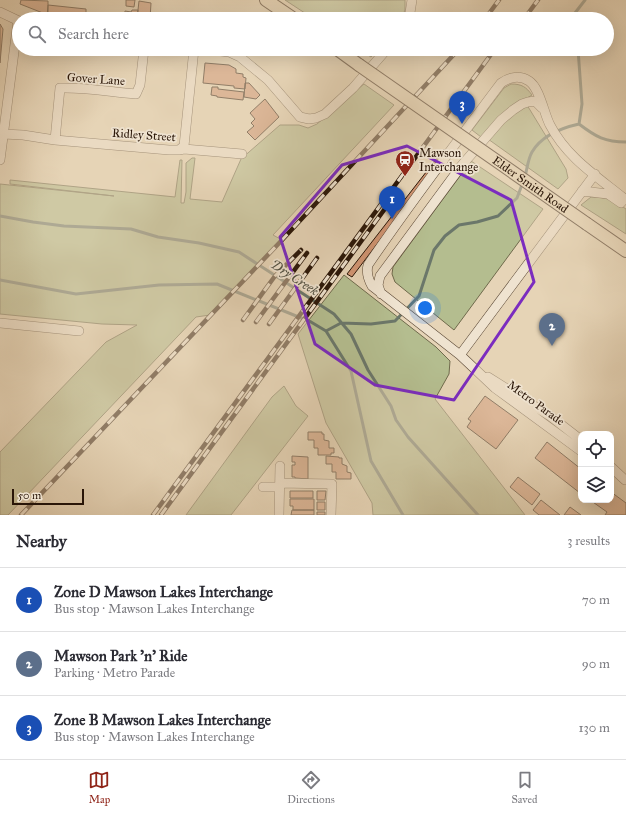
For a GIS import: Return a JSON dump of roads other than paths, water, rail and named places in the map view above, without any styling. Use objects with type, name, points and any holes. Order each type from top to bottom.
[{"type":"main road","points":[[266,0],[284,12]]},
{"type":"main road","name":"Elder Smith Road","points":[[347,56],[626,251]]},
{"type":"street","points":[[410,12],[412,0]]},
{"type":"street","points":[[0,12],[12,18]]},
{"type":"street","points":[[0,160],[3,134],[4,90],[12,51]]},
{"type":"street","name":"Gover Lane","points":[[55,140],[60,88],[136,94],[140,85],[143,56]]},
{"type":"street","name":"Ridley Street","points":[[3,134],[23,135],[55,140],[179,150],[184,146],[193,56]]},
{"type":"street","points":[[238,56],[268,80],[300,117],[309,119],[316,118],[330,110],[353,88],[381,56]]},
{"type":"street","name":"Metro Parade","points":[[542,108],[534,86],[529,81],[515,77],[507,79],[501,83],[399,219],[368,265],[368,278],[372,286],[381,294],[460,355],[495,388],[578,449]]},
{"type":"street","points":[[381,294],[378,285],[380,276],[462,164],[501,120],[513,110],[528,102],[534,101],[542,108],[550,125],[563,146],[583,165],[626,200]]},
{"type":"street","points":[[179,150],[184,149],[242,154]]},
{"type":"street","points":[[460,355],[594,174]]},
{"type":"street","points":[[582,191],[608,194],[626,206]]},
{"type":"street","points":[[0,323],[80,331]]},
{"type":"street","name":"Metro Parade","points":[[478,372],[498,382],[550,416],[578,438]]},
{"type":"street","points":[[279,515],[280,466]]},
{"type":"street","points":[[614,469],[626,479]]},
{"type":"street","points":[[614,473],[626,479]]},
{"type":"street","points":[[263,488],[280,485],[332,484],[331,515]]},
{"type":"waterway","points":[[576,12],[585,0]]},
{"type":"waterway","points":[[579,56],[582,104],[579,124]]},
{"type":"waterway","points":[[525,177],[532,152],[536,146],[552,133],[565,128],[579,124],[606,140],[626,142]]},
{"type":"waterway","points":[[326,331],[341,323],[371,324],[395,321],[419,296],[434,250],[445,236],[459,225],[498,216],[517,198],[523,182]]},
{"type":"waterway","name":"Dry Creek","points":[[0,216],[64,226],[131,229],[158,237],[199,243],[239,252],[334,314],[351,334],[368,370],[391,406],[396,420],[408,437],[478,515]]},
{"type":"waterway","name":"Dry Creek","points":[[0,280],[76,294],[159,285],[217,284],[311,322],[326,331],[351,371],[371,461],[403,515]]},
{"type":"railway","points":[[490,12],[499,0]]},
{"type":"railway","points":[[529,12],[538,0]]},
{"type":"railway","points":[[21,515],[282,240],[453,56]]},
{"type":"railway","points":[[153,515],[490,56]]},
{"type":"railway","points":[[161,515],[384,210]]},
{"type":"railway","points":[[243,320],[275,276],[301,250]]},
{"type":"railway","points":[[256,322],[307,253]]},
{"type":"railway","points":[[269,324],[317,258]]},
{"type":"place","name":"Zone B Mawson Lakes Interchange","points":[[462,124]]},
{"type":"place","name":"Mawson Interchange","points":[[405,177]]},
{"type":"place","name":"Zone D Mawson Lakes Interchange","points":[[392,219]]},
{"type":"place","name":"Mawson Park 'n' Ride","points":[[552,346]]}]
